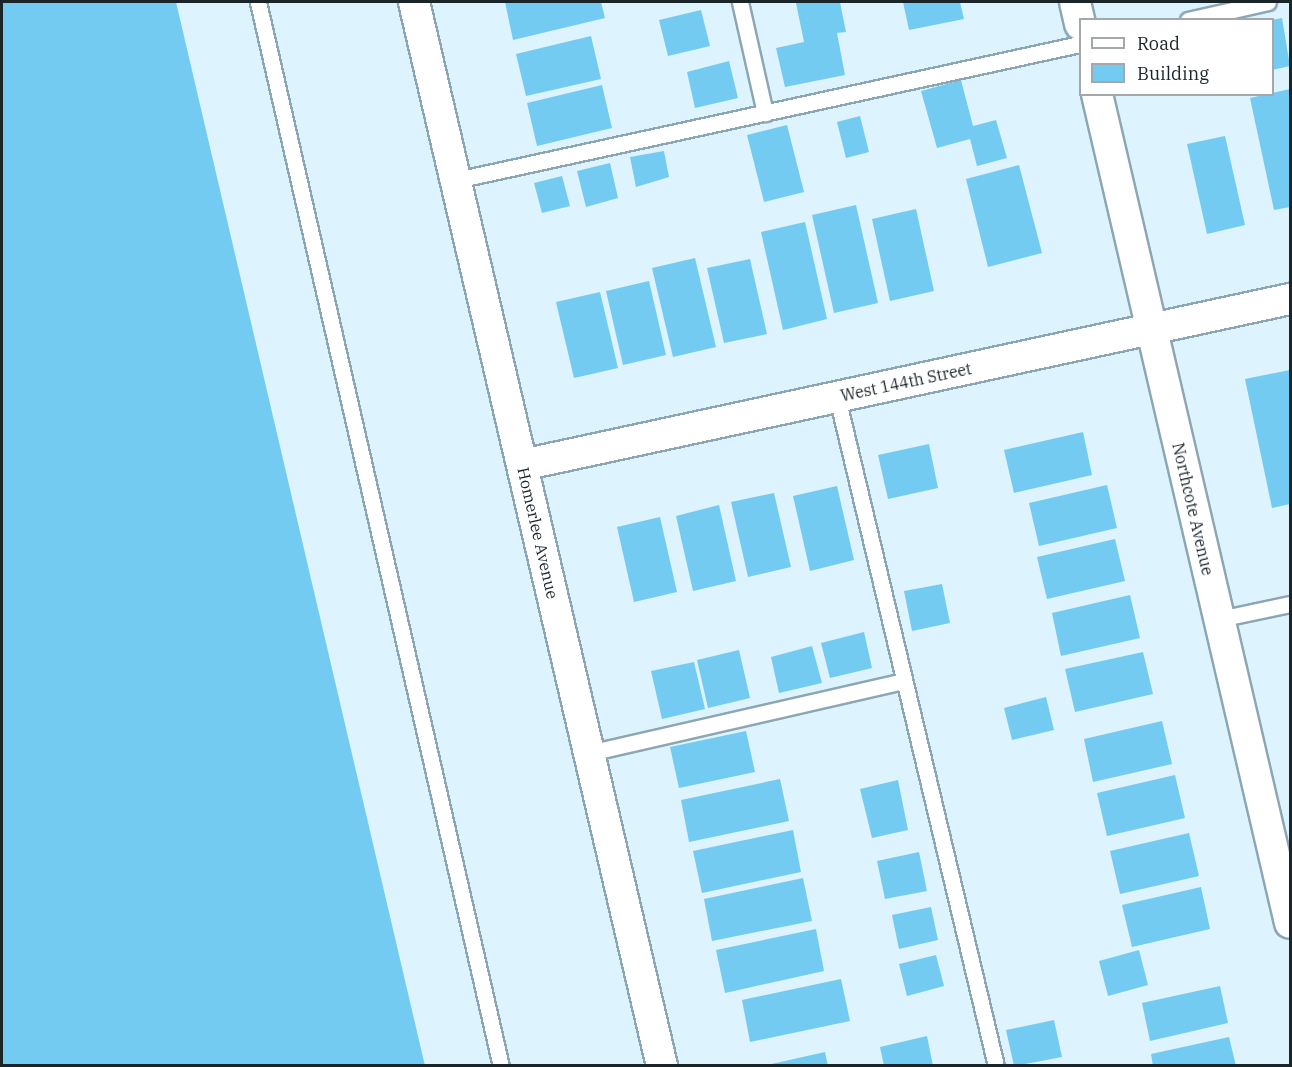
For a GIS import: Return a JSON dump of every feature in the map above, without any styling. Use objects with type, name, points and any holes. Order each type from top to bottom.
[{"type":"street","name":"Homerlee Avenue","points":[[414,2],[662,1065]]},
{"type":"street","points":[[1075,2],[1079,20]]},
{"type":"street","name":"Northcote Avenue","points":[[1097,96],[1290,923]]},
{"type":"street","name":"West 144th Street","points":[[522,465],[1290,299]]},
{"type":"lane","points":[[258,2],[501,1065]]},
{"type":"lane","points":[[740,2],[765,113]]},
{"type":"lane","points":[[1197,18],[1268,2]]},
{"type":"lane","points":[[456,180],[1079,44]]},
{"type":"lane","points":[[837,397],[996,1065]]},
{"type":"lane","points":[[1219,619],[1290,604]]},
{"type":"lane","points":[[589,753],[904,681]]},
{"type":"building","points":[[2,2],[176,2],[425,1066],[2,1066]]},
{"type":"building","points":[[505,2],[601,2],[605,18],[513,40]]},
{"type":"building","points":[[840,2],[846,32],[837,33],[845,75],[785,87],[776,48],[804,42],[796,3]]},
{"type":"building","points":[[903,2],[960,2],[964,19],[909,30]]},
{"type":"building","points":[[701,10],[710,46],[668,56],[659,20]]},
{"type":"building","points":[[1282,18],[1290,66],[1274,70],[1274,20]]},
{"type":"building","points":[[591,36],[601,79],[526,96],[516,54]]},
{"type":"building","points":[[729,61],[738,98],[695,108],[687,72]]},
{"type":"building","points":[[961,80],[973,126],[996,120],[1007,158],[977,166],[970,139],[937,148],[921,91]]},
{"type":"building","points":[[602,85],[612,128],[537,146],[527,103]]},
{"type":"building","points":[[1290,89],[1290,207],[1274,210],[1250,98],[1274,96],[1274,93]]},
{"type":"building","points":[[860,116],[869,152],[846,158],[837,122]]},
{"type":"building","points":[[787,125],[804,192],[764,202],[747,135]]},
{"type":"building","points":[[1225,136],[1245,225],[1207,234],[1187,144]]},
{"type":"building","points":[[664,151],[669,177],[636,187],[630,157]]},
{"type":"building","points":[[610,163],[618,198],[586,207],[577,171]]},
{"type":"building","points":[[1019,165],[1042,253],[988,267],[966,179]]},
{"type":"building","points":[[562,176],[570,206],[542,213],[534,183]]},
{"type":"building","points":[[856,205],[878,303],[834,313],[812,215]]},
{"type":"building","points":[[916,209],[934,291],[890,301],[872,219]]},
{"type":"building","points":[[805,222],[827,319],[783,330],[761,232]]},
{"type":"building","points":[[695,258],[716,347],[673,357],[652,268]]},
{"type":"building","points":[[750,259],[767,334],[724,343],[707,268]]},
{"type":"building","points":[[649,281],[666,355],[623,365],[606,291]]},
{"type":"building","points":[[600,292],[618,368],[574,378],[556,302]]},
{"type":"building","points":[[1290,370],[1290,504],[1272,508],[1245,379]]},
{"type":"building","points":[[1083,432],[1092,475],[1014,493],[1004,450]]},
{"type":"building","points":[[929,444],[938,488],[888,499],[878,455]]},
{"type":"building","points":[[1107,485],[1117,528],[1039,546],[1029,503]]},
{"type":"building","points":[[837,486],[854,560],[810,571],[793,496]]},
{"type":"building","points":[[774,493],[791,567],[748,577],[731,502]]},
{"type":"building","points":[[719,505],[736,581],[693,591],[676,516]]},
{"type":"building","points":[[660,517],[677,592],[634,602],[617,527]]},
{"type":"building","points":[[1115,539],[1125,581],[1047,599],[1037,557]]},
{"type":"building","points":[[942,584],[950,623],[912,631],[904,591]]},
{"type":"building","points":[[1130,595],[1140,638],[1061,656],[1052,613]]},
{"type":"building","points":[[864,632],[872,668],[830,678],[821,643]]},
{"type":"building","points":[[812,646],[822,683],[779,693],[771,657]]},
{"type":"building","points":[[739,650],[750,698],[708,708],[697,660]]},
{"type":"building","points":[[1143,652],[1153,694],[1075,712],[1065,669]]},
{"type":"building","points":[[694,662],[705,709],[662,719],[651,671]]},
{"type":"building","points":[[1046,697],[1054,730],[1012,740],[1004,708]]},
{"type":"building","points":[[1162,721],[1172,764],[1093,782],[1084,739]]},
{"type":"building","points":[[746,731],[755,772],[679,788],[670,747]]},
{"type":"building","points":[[1175,775],[1185,818],[1107,836],[1097,793]]},
{"type":"building","points":[[780,779],[789,821],[689,842],[681,800]]},
{"type":"building","points":[[898,780],[908,830],[872,838],[860,789]]},
{"type":"building","points":[[793,830],[801,872],[702,893],[693,851]]},
{"type":"building","points":[[1189,833],[1199,876],[1120,894],[1110,851]]},
{"type":"building","points":[[919,852],[927,891],[885,899],[877,861]]},
{"type":"building","points":[[803,878],[812,921],[712,941],[704,899]]},
{"type":"building","points":[[1201,887],[1210,929],[1132,947],[1122,905]]},
{"type":"building","points":[[931,907],[938,940],[899,949],[892,915]]},
{"type":"building","points":[[816,929],[824,971],[725,993],[716,950]]},
{"type":"building","points":[[1139,950],[1148,985],[1108,996],[1099,961]]},
{"type":"building","points":[[936,955],[944,986],[907,996],[899,964]]},
{"type":"building","points":[[841,979],[850,1021],[750,1042],[742,1000]]},
{"type":"building","points":[[1220,986],[1228,1023],[1150,1041],[1142,1003]]},
{"type":"building","points":[[1054,1020],[1062,1057],[1014,1066],[1006,1030]]},
{"type":"building","points":[[927,1036],[933,1066],[884,1066],[880,1047]]},
{"type":"building","points":[[1229,1037],[1236,1066],[1153,1066],[1151,1054]]},
{"type":"building","points":[[825,1052],[828,1066],[767,1066],[767,1065]]}]
